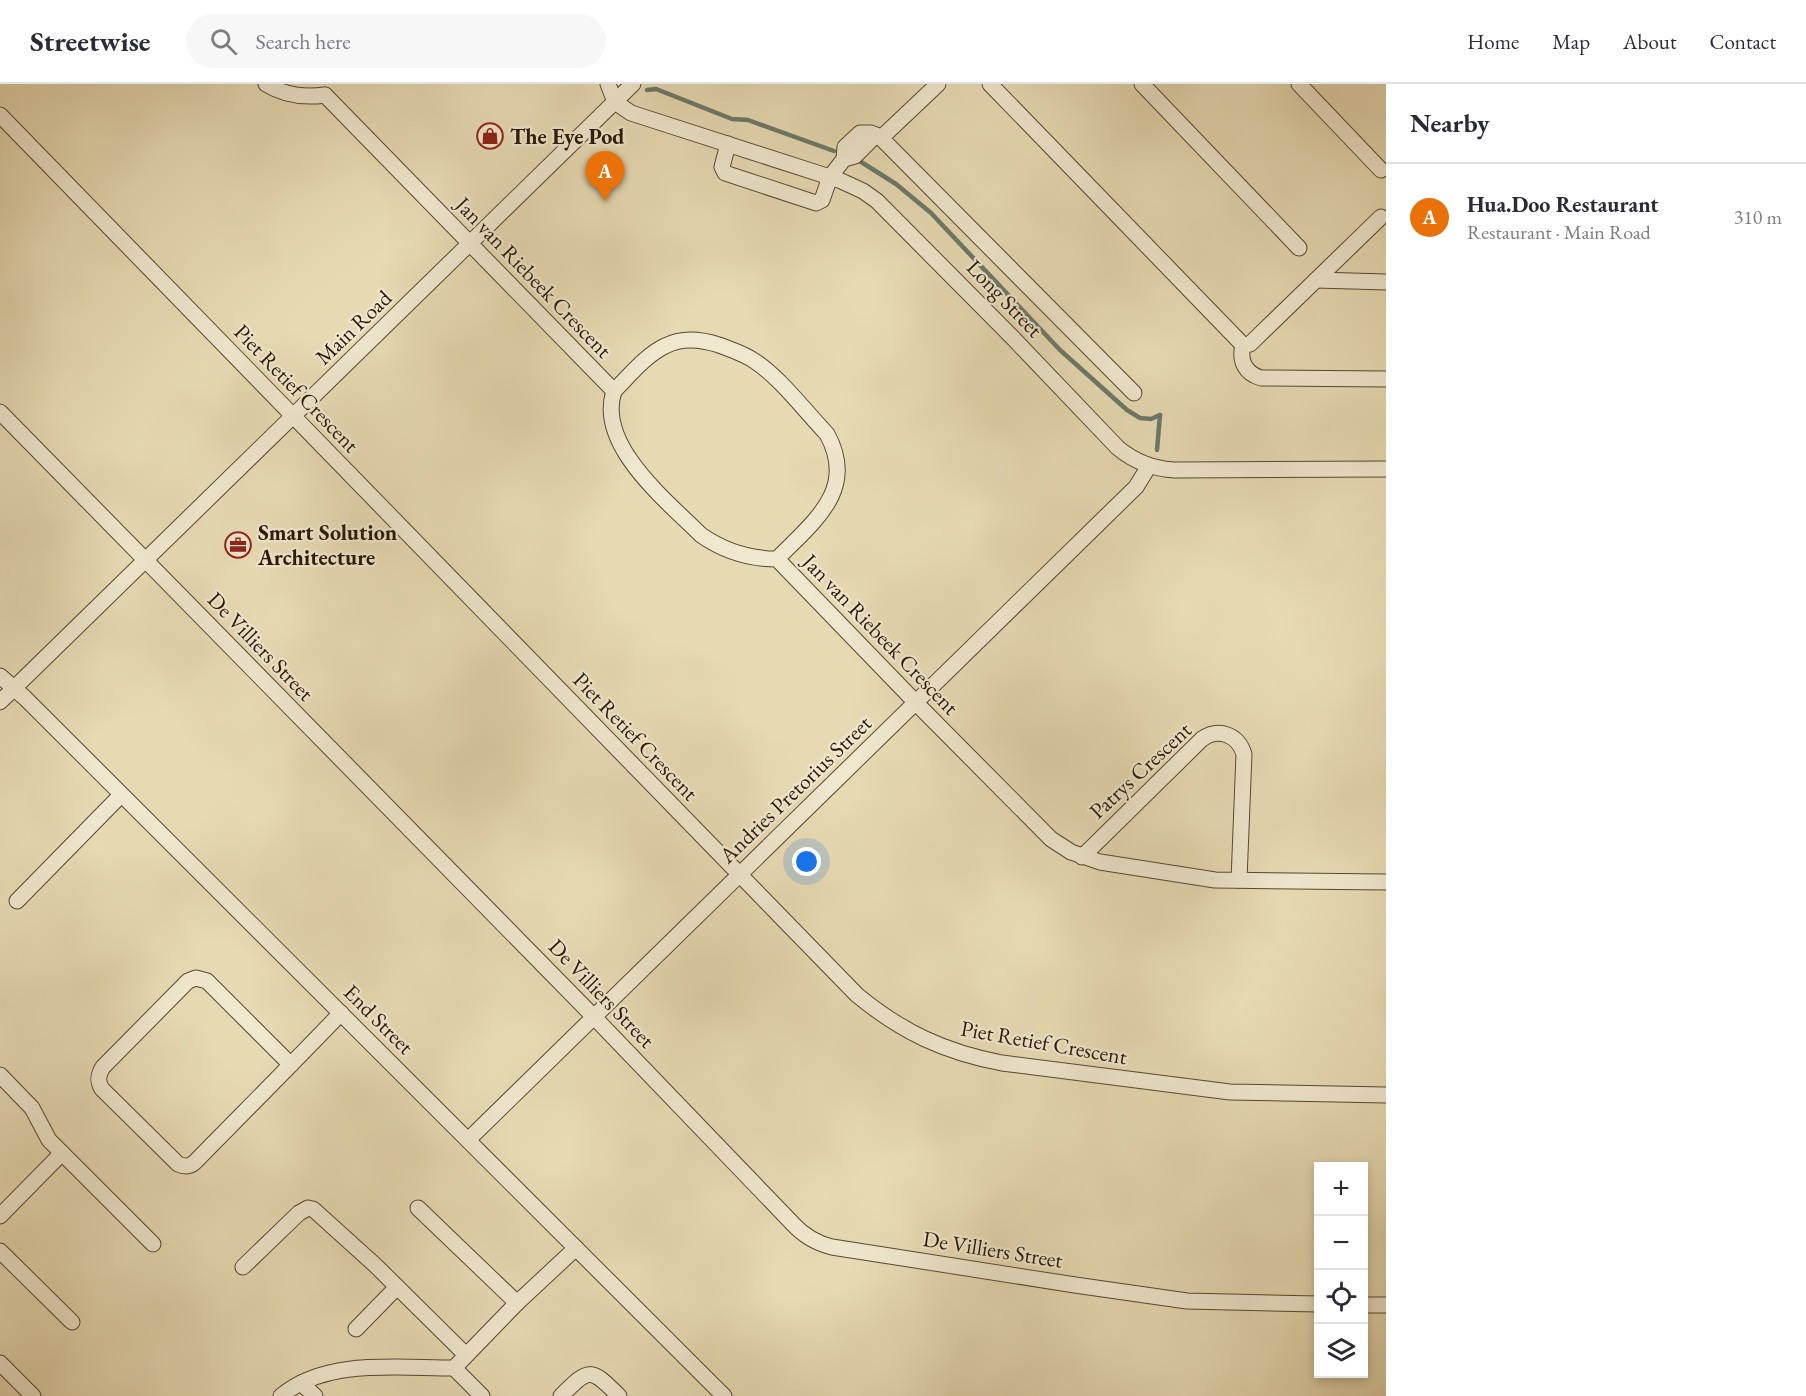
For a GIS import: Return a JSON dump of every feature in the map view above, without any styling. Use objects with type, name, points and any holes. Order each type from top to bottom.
[{"type":"street","name":"Jan van Riebeek Crescent","points":[[266,84],[280,92],[304,97],[330,89],[470,243],[614,391],[611,399],[611,414],[620,444],[636,471],[711,542],[736,554],[777,559],[916,703],[1060,846],[1082,857],[1118,866],[1215,880],[1386,882]]},
{"type":"street","points":[[608,84],[615,102]]},
{"type":"street","name":"Main Road","points":[[0,702],[633,84]]},
{"type":"street","points":[[728,144],[722,167],[725,173],[812,202],[819,202],[822,200],[830,177],[844,159],[855,156],[879,137],[938,84]]},
{"type":"street","points":[[990,84],[1244,345]]},
{"type":"street","points":[[1142,84],[1299,248]]},
{"type":"street","points":[[1299,84],[1381,170]]},
{"type":"street","name":"Long Street","points":[[615,102],[631,113],[830,177],[863,191],[890,212],[1118,448],[1137,462],[1175,470],[1386,469]]},
{"type":"street","name":"Piet Retief Crescent","points":[[0,115],[740,875],[866,1002],[894,1023],[914,1035],[956,1052],[1002,1063],[1230,1092],[1386,1095]]},
{"type":"street","points":[[879,137],[1134,393]]},
{"type":"street","points":[[1244,345],[1250,344],[1381,217]]},
{"type":"street","points":[[1316,280],[1386,282]]},
{"type":"street","points":[[614,391],[654,352],[684,340],[702,341],[742,353],[768,371],[827,434],[836,454],[838,466],[836,484],[829,502],[777,559]]},
{"type":"street","points":[[1244,345],[1243,364],[1251,374],[1261,378],[1386,379]]},
{"type":"street","name":"De Villiers Street","points":[[0,412],[594,1017],[799,1231],[823,1244],[1076,1286],[1186,1301],[1314,1304]]},
{"type":"street","name":"Andries Pretorius Street","points":[[468,1140],[1137,487],[1149,466]]},
{"type":"street","name":"End Street","points":[[0,676],[724,1396]]},
{"type":"street","name":"Patrys Crescent","points":[[1082,857],[1202,739],[1208,735],[1221,733],[1233,737],[1244,754],[1239,880]]},
{"type":"street","points":[[16,901],[121,795]]},
{"type":"street","points":[[291,1065],[207,981],[196,978],[188,981],[103,1067],[98,1081],[102,1089],[175,1161],[186,1167],[193,1164],[291,1065],[341,1013]]},
{"type":"street","points":[[0,1075],[32,1108],[49,1140],[153,1244]]},
{"type":"street","points":[[0,1216],[62,1153]]},
{"type":"street","points":[[418,1208],[518,1303]]},
{"type":"street","points":[[243,1267],[299,1213],[308,1209],[318,1212],[466,1355]]},
{"type":"street","points":[[454,1368],[576,1248]]},
{"type":"street","points":[[0,1251],[72,1322]]},
{"type":"street","points":[[356,1329],[397,1287]]},
{"type":"street","points":[[1368,1305],[1386,1305]]},
{"type":"street","points":[[0,1363],[33,1396]]},
{"type":"street","points":[[281,1396],[301,1383],[336,1370],[355,1367],[454,1368],[482,1396]]},
{"type":"street","points":[[561,1396],[578,1378],[591,1374],[604,1381],[619,1396]]},
{"type":"street","points":[[301,1383],[315,1396]]},
{"type":"waterway","points":[[647,90],[656,89],[732,119],[748,120],[834,151]]},
{"type":"waterway","points":[[858,160],[896,184],[931,213],[1060,350],[1127,410],[1140,418],[1151,419],[1160,415]]},
{"type":"waterway","points":[[1157,450],[1160,415]]},
{"type":"place","name":"The Eye Pod","points":[[490,136]]},
{"type":"place","name":"Hua.Doo Restaurant","points":[[605,201]]},
{"type":"place","name":"Smart Solution Architecture","points":[[238,545]]}]
